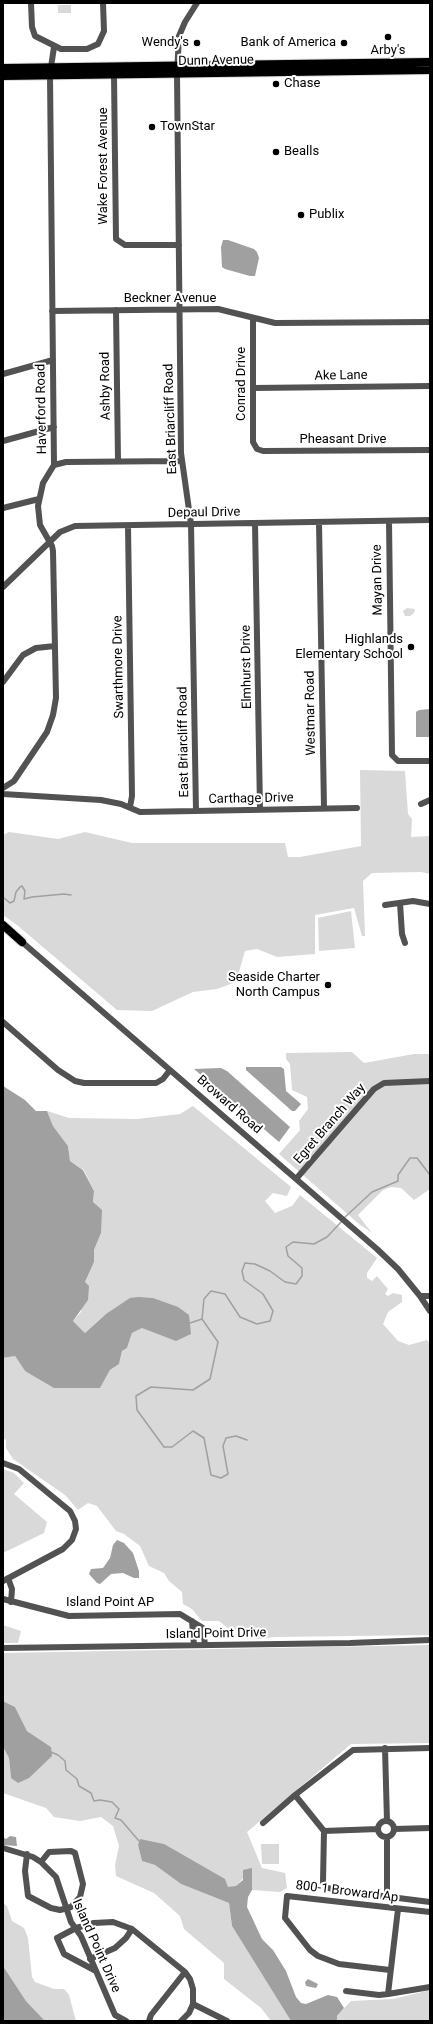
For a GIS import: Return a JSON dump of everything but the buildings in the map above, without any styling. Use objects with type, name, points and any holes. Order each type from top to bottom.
[{"type":"main road","name":"Dunn Avenue","points":[[3,68],[114,75],[177,70],[430,62]]},
{"type":"main road","name":"Dunn Avenue","points":[[51,72],[65,67],[177,70],[430,70]]},
{"type":"main road","points":[[3,76],[40,76],[42,73],[51,72]]},
{"type":"main road","name":"Broward Road","points":[[3,925],[22,942]]},
{"type":"street","points":[[31,3],[32,32],[40,40],[61,49],[86,49],[98,44],[104,31],[104,3]]},
{"type":"street","name":"East Briarcliff Road","points":[[196,811],[192,524],[181,461],[177,70],[179,36],[185,22],[197,3]]},
{"type":"street","name":"Haverford Road","points":[[3,788],[13,781],[42,740],[51,722],[56,698],[53,551],[50,542],[40,525],[39,499],[42,482],[54,465],[51,72],[54,47]]},
{"type":"street","name":"Wake Forest Avenue","points":[[114,75],[116,239],[125,245],[179,245]]},
{"type":"street","name":"Beckner Avenue","points":[[52,311],[223,309],[253,318],[283,324],[430,322]]},
{"type":"street","name":"Ashby Road","points":[[116,310],[118,461]]},
{"type":"street","name":"Conrad Drive","points":[[253,318],[253,442],[257,449]]},
{"type":"street","points":[[3,374],[53,360]]},
{"type":"street","name":"Ake Lane","points":[[253,388],[430,386]]},
{"type":"street","points":[[3,441],[54,427]]},
{"type":"street","name":"Pheasant Drive","points":[[257,449],[263,451],[430,450]]},
{"type":"street","points":[[54,465],[66,462],[181,461]]},
{"type":"street","points":[[3,508],[39,499]]},
{"type":"street","name":"Depaul Drive","points":[[3,588],[60,532],[75,526],[430,520]]},
{"type":"street","name":"Mayan Drive","points":[[389,521],[392,755],[394,759],[398,761],[430,761]]},
{"type":"street","name":"Westmar Road","points":[[319,522],[324,808]]},
{"type":"street","name":"Elmhurst Drive","points":[[255,523],[260,810]]},
{"type":"street","name":"Swarthmore Drive","points":[[128,526],[132,796],[130,807]]},
{"type":"street","points":[[3,682],[23,655],[36,648],[55,646]]},
{"type":"street","points":[[13,781],[18,795]]},
{"type":"street","name":"Carthage Drive","points":[[3,794],[101,800],[130,807],[140,812],[357,808]]},
{"type":"street","points":[[421,804],[430,800]]},
{"type":"street","points":[[385,905],[413,901],[430,904]]},
{"type":"street","points":[[400,903],[402,934],[405,943]]},
{"type":"street","name":"Broward Road","points":[[22,942],[390,1262],[420,1296],[430,1311]]},
{"type":"street","points":[[3,1022],[58,1070],[75,1081],[84,1084],[156,1083],[163,1079],[170,1070]]},
{"type":"street","name":"Egret Branch Way","points":[[296,1179],[374,1089],[384,1083],[430,1081]]},
{"type":"street","points":[[420,1296],[430,1296]]},
{"type":"street","points":[[3,1463],[19,1469],[70,1511],[75,1521],[76,1529],[72,1540],[63,1549],[6,1580],[12,1589],[12,1602]]},
{"type":"street","name":"Island Point AP","points":[[3,1599],[69,1616],[180,1614],[192,1621]]},
{"type":"street","points":[[192,1621],[202,1628],[205,1645]]},
{"type":"street","points":[[192,1621],[194,1645]]},
{"type":"street","name":"Island Point Drive","points":[[3,1648],[350,1643],[430,1640]]},
{"type":"street","points":[[385,1748],[387,1821]]},
{"type":"street","points":[[263,1823],[295,1795],[351,1751],[358,1749],[430,1748]]},
{"type":"street","points":[[295,1795],[324,1831],[323,1882],[325,1887],[335,1890],[430,1902]]},
{"type":"street","points":[[386,1838],[393,1834],[394,1829],[391,1823],[387,1821]]},
{"type":"street","points":[[386,1838],[379,1834],[378,1829],[379,1824],[387,1821]]},
{"type":"street","points":[[394,1829],[430,1828]]},
{"type":"street","points":[[324,1831],[378,1829]]},
{"type":"street","points":[[386,1838],[387,1897]]},
{"type":"street","name":"Island Point Drive","points":[[3,1848],[27,1854],[41,1862],[56,1878],[71,1922],[76,1928],[115,2014]]},
{"type":"street","points":[[27,1854],[25,1871],[28,1896],[51,1908],[66,1909],[77,1902],[82,1892],[82,1876],[76,1856],[71,1851],[50,1852],[41,1862]]},
{"type":"street","points":[[334,1901],[335,1890]]},
{"type":"street","name":"800-1 Broward Ap","points":[[390,1970],[339,1964],[318,1956],[310,1950],[285,1918],[287,1896],[430,1912]]},
{"type":"street","points":[[388,1994],[398,1909]]},
{"type":"street","points":[[96,1971],[66,1956],[61,1950],[57,1938],[76,1928],[94,1922],[120,1923],[132,1929],[185,1972],[193,1989],[193,2004],[189,2013],[181,2021]]},
{"type":"street","points":[[90,1959],[115,1948],[126,1938],[132,1929]]},
{"type":"street","points":[[149,2021],[151,2015],[185,1972]]},
{"type":"street","points":[[346,1991],[379,1995],[430,1987]]},
{"type":"street","points":[[193,2004],[227,2021]]},
{"type":"street","points":[[112,2021],[115,2014],[126,2021]]},
{"type":"shaded area","points":[[58,5],[71,5],[71,13],[58,13]]},
{"type":"shaded area","points":[[223,240],[228,240],[254,249],[257,252],[259,258],[255,276],[250,276],[222,267],[221,247]]},
{"type":"shaded area","points":[[407,608],[415,609],[414,613],[410,616],[405,616],[403,611]]},
{"type":"shaded area","points":[[430,709],[430,737],[416,737],[416,712],[419,710]]},
{"type":"shaded area","points":[[360,770],[405,771],[408,814],[412,819],[411,837],[430,836],[430,874],[421,872],[372,873],[363,881],[365,936],[362,936],[354,908],[315,915],[315,954],[277,957],[257,949],[245,951],[236,982],[217,989],[193,992],[152,1011],[117,1010],[17,925],[3,915],[3,835],[9,832],[58,839],[85,832],[132,843],[285,843],[288,857],[300,857],[361,846]]},
{"type":"shaded area","points":[[351,911],[355,948],[319,951],[318,918]]},
{"type":"shaded area","points":[[352,1052],[364,1063],[414,1054],[430,1054],[430,1189],[414,1200],[401,1188],[391,1187],[383,1190],[358,1215],[372,1233],[359,1224],[279,1154],[300,1130],[299,1121],[308,1109],[307,1097],[292,1090],[290,1064],[286,1059],[286,1053]]},
{"type":"shaded area","points":[[246,1067],[281,1067],[284,1069],[286,1091],[301,1104],[295,1111],[292,1111],[246,1070]]},
{"type":"shaded area","points":[[221,1068],[227,1071],[290,1127],[279,1142],[194,1069]]},
{"type":"shaded area","points":[[3,1086],[25,1100],[36,1111],[47,1111],[53,1126],[68,1146],[70,1161],[83,1170],[94,1191],[93,1202],[102,1210],[101,1233],[94,1250],[94,1262],[85,1282],[89,1286],[88,1300],[73,1321],[85,1333],[106,1314],[130,1298],[138,1297],[153,1298],[178,1307],[189,1315],[191,1334],[176,1341],[142,1328],[132,1333],[127,1348],[122,1351],[119,1364],[110,1370],[100,1388],[54,1388],[25,1371],[15,1356],[3,1358]]},
{"type":"shaded area","points":[[193,1106],[291,1187],[287,1196],[273,1193],[265,1201],[275,1213],[292,1206],[300,1195],[377,1258],[367,1273],[367,1278],[372,1281],[377,1276],[388,1289],[385,1294],[388,1296],[393,1293],[402,1295],[402,1302],[388,1312],[383,1324],[398,1341],[409,1345],[427,1340],[430,1344],[430,1635],[275,1637],[257,1639],[241,1629],[230,1630],[219,1621],[202,1621],[192,1609],[183,1604],[182,1592],[169,1581],[164,1573],[149,1566],[140,1546],[124,1534],[116,1531],[97,1506],[88,1503],[78,1510],[65,1495],[13,1459],[6,1448],[6,1440],[3,1438],[3,1358],[15,1356],[25,1371],[100,1388],[110,1370],[119,1364],[122,1351],[127,1348],[132,1333],[142,1328],[176,1341],[106,1314],[85,1333],[73,1321],[81,1312],[85,1282],[94,1262],[94,1250],[101,1233],[93,1202],[94,1191],[84,1170],[70,1161],[68,1146],[53,1126],[47,1111],[69,1118],[137,1119],[180,1114]]},
{"type":"shaded area","points":[[3,1469],[14,1473],[24,1483],[14,1494],[47,1522],[44,1533],[3,1553]]},
{"type":"shaded area","points":[[117,1540],[124,1543],[133,1553],[139,1571],[139,1578],[134,1578],[123,1573],[111,1574],[100,1584],[97,1583],[89,1574],[91,1569],[103,1568],[110,1558],[113,1545]]},
{"type":"shaded area","points":[[3,1625],[21,1631],[18,1643],[3,1643]]},
{"type":"shaded area","points":[[430,1645],[430,1743],[351,1744],[247,1832],[262,1868],[285,1873],[287,1888],[280,1892],[252,1890],[251,1868],[236,1887],[228,1887],[140,1840],[138,1845],[142,1861],[155,1865],[181,1884],[229,1903],[232,1926],[291,2021],[271,2021],[261,2008],[224,1979],[224,1963],[184,1929],[180,1916],[154,1893],[116,1876],[115,1865],[119,1846],[113,1826],[101,1817],[80,1821],[54,1817],[46,1808],[3,1793],[3,1747],[9,1758],[11,1778],[51,1747],[27,1731],[15,1707],[3,1701],[3,1653]]},
{"type":"shaded area","points":[[3,1701],[15,1707],[27,1731],[51,1747],[52,1756],[29,1778],[18,1783],[11,1778],[9,1758],[3,1747]]},
{"type":"shaded area","points":[[10,1836],[16,1837],[17,1846],[3,1845],[3,1837],[6,1839]]},
{"type":"shaded area","points":[[140,1839],[164,1844],[225,1879],[228,1887],[236,1886],[243,1880],[243,1870],[252,1868],[252,1890],[248,1897],[247,1907],[262,1939],[273,1950],[286,1971],[296,1997],[301,2003],[306,2004],[328,1995],[337,1997],[344,2008],[337,2016],[337,2021],[291,2021],[232,1926],[229,1903],[181,1884],[155,1865],[142,1861],[138,1845]]},
{"type":"shaded area","points":[[261,1844],[279,1844],[279,1864],[262,1864]]},
{"type":"shaded area","points":[[3,1903],[7,1906],[12,1921],[24,1928],[28,1938],[32,1977],[35,1982],[54,1989],[64,1989],[69,1995],[76,2021],[45,2021],[26,2001],[3,1966]]},
{"type":"shaded area","points":[[3,1966],[26,2001],[45,2021],[3,2021]]},
{"type":"shaded area","points":[[308,1979],[318,1984],[316,1988],[306,1986],[305,1982]]},
{"type":"shaded area","points":[[430,1990],[430,2021],[337,2021],[337,2016],[351,2001],[393,1999]]},
{"type":"waterway","points":[[3,897],[10,903],[14,901],[16,892],[22,886],[25,891],[24,899],[64,894],[71,895]]},
{"type":"waterway","points":[[344,1218],[372,1192],[398,1181],[398,1175],[410,1158],[417,1158],[430,1175]]},
{"type":"waterway","points":[[190,1323],[202,1319],[204,1299],[211,1291],[225,1294],[240,1317],[257,1324],[270,1321],[273,1311],[263,1294],[244,1280],[242,1271],[245,1263],[255,1264],[270,1271],[285,1282],[296,1284],[302,1276],[302,1268],[288,1256],[286,1247],[293,1242],[314,1244],[327,1237],[342,1221]]},
{"type":"waterway","points":[[202,1319],[218,1342],[210,1379],[193,1390],[151,1387],[136,1396],[137,1410],[164,1447],[172,1447],[193,1431],[204,1438],[211,1475],[221,1478],[228,1474],[223,1446],[226,1438],[236,1436],[247,1440]]},
{"type":"waterway","points":[[51,1752],[58,1755],[65,1761],[66,1770],[77,1779],[79,1786],[91,1793],[94,1801],[100,1800],[112,1802],[119,1809],[115,1818],[121,1820],[139,1841]]},
{"type":"place","name":"Arby's","points":[[388,37]]},
{"type":"place","name":"Wendy's","points":[[197,43]]},
{"type":"place","name":"Bank of America","points":[[344,43]]},
{"type":"place","name":"Chase","points":[[276,84]]},
{"type":"place","name":"TownStar","points":[[152,127]]},
{"type":"place","name":"Bealls","points":[[276,152]]},
{"type":"place","name":"Publix","points":[[301,215]]},
{"type":"place","name":"Highlands Elementary School","points":[[411,647]]},
{"type":"place","name":"Seaside Charter North Campus","points":[[328,985]]}]
